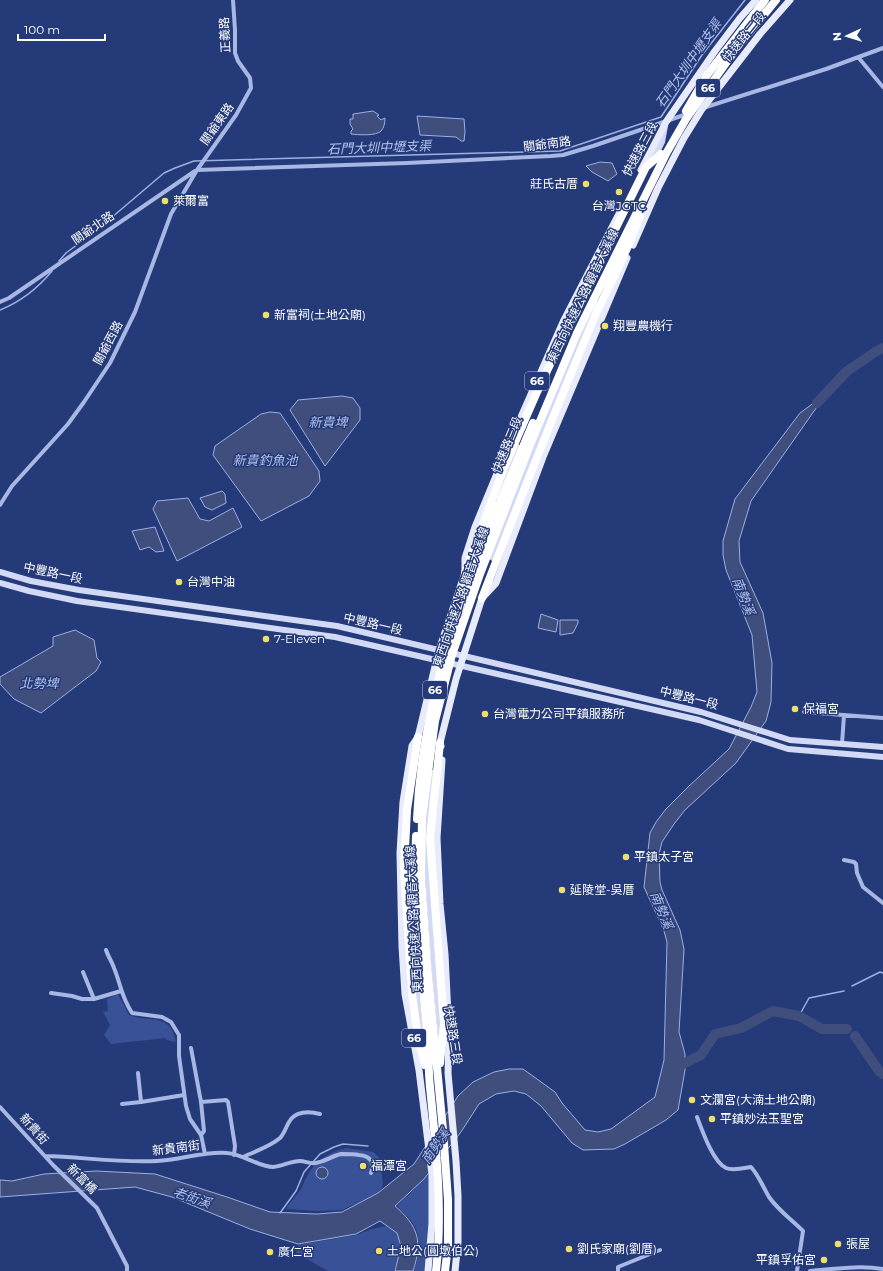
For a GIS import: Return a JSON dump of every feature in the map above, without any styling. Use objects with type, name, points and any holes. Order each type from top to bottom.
[{"type":"highway","name":"東西向快速公路 觀音大溪線","points":[[445,1271],[448,1246],[448,1200],[443,1130],[434,1082],[414,869],[417,803],[430,714],[437,682],[448,640],[499,504],[574,328],[661,154],[707,75],[765,0]]},
{"type":"highway","name":"東西向快速公路 觀音大溪線","points":[[436,1271],[439,1236],[438,1161],[421,875],[421,840],[424,792],[435,720],[452,655],[533,438],[577,332],[667,152],[686,119],[736,49],[776,0]]},
{"type":"highway","points":[[465,573],[482,524],[536,392],[582,294],[646,167],[661,154]]},
{"type":"highway","points":[[482,598],[549,426],[596,314],[634,234],[651,184]]},
{"type":"highway","points":[[418,737],[407,810],[404,868],[412,994],[418,1038],[434,1082]]},
{"type":"highway","points":[[434,1082],[444,1023],[430,838],[440,743]]},
{"type":"main road","name":"快速路二段","points":[[666,122],[719,46],[756,0]]},
{"type":"main road","name":"快速路二段","points":[[702,108],[760,34],[790,0]]},
{"type":"main road","name":"快速路三段","points":[[482,598],[496,583],[543,456],[611,294],[668,170],[684,138],[702,108]]},
{"type":"main road","name":"快速路三段","points":[[465,573],[465,558],[475,527],[510,442],[564,320],[666,122]]},
{"type":"main road","name":"快速路三段","points":[[428,1271],[432,1223],[432,1174],[419,1070],[405,994],[403,959],[400,853],[403,802],[412,746],[418,737],[439,650],[465,573],[474,561],[518,446],[572,324],[662,142],[666,122]]},
{"type":"main road","name":"快速路三段","points":[[448,1073],[439,1034],[425,832],[434,753],[440,743],[460,666],[482,598],[487,576],[532,452],[584,329],[661,173],[668,170]]},
{"type":"main road","points":[[564,320],[595,334]]},
{"type":"main road","points":[[510,442],[543,456]]},
{"type":"main road","name":"中豐路一段","points":[[0,572],[31,581],[78,590],[334,626],[701,712],[790,740],[883,747]]},
{"type":"main road","name":"中豐路一段","points":[[0,583],[29,591],[77,600],[335,637],[698,720],[788,749],[883,757]]},
{"type":"main road","points":[[223,621],[224,611]]},
{"type":"main road","points":[[733,732],[736,723]]},
{"type":"main road","points":[[762,741],[765,732]]},
{"type":"main road","name":"快速路三段","points":[[418,737],[420,747],[411,805],[408,862],[413,958],[421,1029],[419,1070]]},
{"type":"main road","name":"快速路三段","points":[[440,743],[443,749],[437,838],[449,1036],[448,1073]]},
{"type":"main road","points":[[842,744],[842,754]]},
{"type":"main road","points":[[403,959],[445,954]]},
{"type":"main road","name":"66","points":[[448,1073],[458,1196],[458,1242],[455,1271]]},
{"type":"street","name":"正義路","points":[[233,0],[236,30],[235,53],[238,61],[250,78],[251,88]]},
{"type":"street","name":"關爺南路","points":[[197,170],[407,163],[563,155],[666,122],[702,108],[883,48]]},
{"type":"street","points":[[858,57],[883,87]]},
{"type":"street","name":"關爺東路","points":[[197,170],[236,115],[251,88]]},
{"type":"street","name":"關爺北路","points":[[0,302],[16,293],[197,170]]},
{"type":"street","name":"關爺西路","points":[[0,505],[12,486],[68,424],[110,363],[135,312],[171,214],[197,170]]},
{"type":"street","points":[[804,712],[883,718]]},
{"type":"street","points":[[842,744],[844,715]]},
{"type":"street","points":[[844,860],[854,862],[856,864],[857,873],[864,887],[883,903]]},
{"type":"street","points":[[106,950],[114,968],[121,991],[132,1013],[162,1017],[171,1022],[178,1036],[179,1056],[186,1106],[190,1119],[201,1135],[205,1154]]},
{"type":"street","points":[[83,972],[94,999]]},
{"type":"street","points":[[51,993],[65,994],[82,999],[94,999],[121,991]]},
{"type":"street","points":[[191,1048],[201,1102],[204,1131],[201,1135]]},
{"type":"street","points":[[138,1073],[141,1102]]},
{"type":"street","points":[[122,1104],[184,1096]]},
{"type":"street","points":[[201,1102],[226,1100],[228,1102],[235,1146],[234,1154]]},
{"type":"street","name":"新貴街","points":[[0,1107],[53,1165]]},
{"type":"street","points":[[243,1157],[280,1138],[290,1120],[295,1115],[308,1112],[320,1114]]},
{"type":"street","points":[[696,1118],[711,1152],[726,1168],[732,1169],[751,1167],[758,1174],[775,1205],[803,1231],[797,1271]]},
{"type":"street","name":"新貴南街","points":[[45,1156],[136,1162],[159,1161],[205,1154],[228,1153],[268,1167],[284,1166],[298,1161],[314,1164],[340,1154],[364,1156],[372,1161],[373,1167],[371,1173]]},
{"type":"street","name":"新富橋","points":[[53,1165],[97,1208],[127,1266],[127,1271]]},
{"type":"street","points":[[618,1271],[618,1267],[660,1250]]},
{"type":"street","points":[[810,1271],[857,1266],[883,1269]]},
{"type":"shaded area","points":[[118,994],[129,1015],[164,1022],[169,1026],[176,1042],[166,1040],[166,1038],[111,1044],[104,1035],[110,1025],[103,1012],[108,1011],[107,999]]},
{"type":"shaded area","points":[[346,1148],[373,1152],[379,1157],[383,1183],[382,1188],[378,1193],[342,1210],[317,1211],[286,1209],[301,1189],[305,1179],[313,1167],[328,1155]]},
{"type":"shaded area","points":[[429,1174],[429,1224],[425,1271],[414,1271],[419,1246],[417,1233],[412,1222],[397,1206]]},
{"type":"shaded area","points":[[386,1226],[397,1233],[401,1246],[394,1271],[328,1271],[296,1253],[298,1245],[356,1235]]},
{"type":"water","points":[[373,111],[379,115],[377,116],[381,120],[385,118],[381,131],[379,133],[362,135],[351,134],[353,129],[350,124],[350,119],[353,119],[353,114]]},
{"type":"water","points":[[417,116],[464,119],[464,141],[461,141],[456,137],[420,135]]},
{"type":"water","points":[[600,162],[612,163],[617,174],[608,181],[592,172],[586,166]]},
{"type":"water","name":"老街溪","points":[[826,394],[751,501],[739,541],[740,562],[763,613],[772,663],[771,702],[766,721],[736,763],[685,810],[662,842],[659,854],[660,882],[662,890],[680,930],[684,949],[679,1032],[685,1054],[685,1070],[678,1110],[666,1120],[614,1149],[583,1150],[572,1143],[541,1106],[526,1094],[514,1091],[496,1094],[479,1104],[461,1132],[424,1179],[395,1206],[409,1220],[416,1235],[418,1251],[413,1271],[395,1271],[401,1246],[397,1233],[380,1221],[356,1234],[298,1244],[250,1229],[172,1197],[135,1187],[0,1197],[0,1180],[12,1181],[44,1174],[96,1171],[155,1174],[270,1212],[317,1214],[342,1212],[378,1193],[414,1164],[458,1096],[473,1082],[494,1072],[509,1069],[523,1069],[555,1092],[562,1103],[585,1130],[598,1132],[611,1129],[655,1097],[664,1060],[667,942],[664,931],[644,887],[650,833],[666,809],[729,749],[751,707],[757,692],[752,635],[726,570],[723,555],[723,541],[735,499],[800,413]]},
{"type":"water","name":"新貴埤","points":[[342,396],[353,398],[360,408],[360,420],[325,466],[290,410],[298,400]]},
{"type":"water","name":"新貴釣魚池","points":[[270,412],[280,413],[319,471],[320,481],[309,496],[261,521],[213,455],[215,446],[261,414]]},
{"type":"water","points":[[222,491],[225,494],[226,503],[212,510],[205,507],[200,498]]},
{"type":"water","points":[[188,498],[200,519],[209,521],[233,508],[242,527],[177,561],[153,509],[157,501]]},
{"type":"water","points":[[155,527],[164,551],[156,552],[149,547],[140,550],[132,531]]},
{"type":"water","points":[[541,614],[558,620],[556,632],[538,628]]},
{"type":"water","points":[[560,620],[578,620],[573,633],[560,635]]},
{"type":"water","name":"北勢埤","points":[[75,630],[94,640],[97,658],[101,662],[96,671],[41,713],[14,699],[0,684],[0,677],[53,646],[53,637]]},
{"type":"water","points":[[320,1167],[324,1167],[328,1173],[324,1179],[320,1179],[316,1175],[316,1171]]},
{"type":"waterway","name":"石門大圳中壢支渠","points":[[59,261],[66,253],[98,229],[164,173],[194,161],[560,151],[661,117],[702,55],[745,0]]},
{"type":"waterway","name":"石門大圳中壢支渠","points":[[0,310],[15,303],[28,294],[52,271]]},
{"type":"waterway","name":"南勢溪","points":[[817,403],[846,372],[883,348]]},
{"type":"waterway","points":[[852,986],[880,972],[883,973]]},
{"type":"waterway","points":[[799,1016],[809,998],[844,991]]},
{"type":"waterway","points":[[674,1067],[701,1055],[715,1034],[741,1028],[773,1011],[799,1016],[822,1029],[847,1029]]},
{"type":"waterway","points":[[855,1036],[879,1071],[883,1074]]},
{"type":"waterway","points":[[280,1213],[296,1191],[304,1172],[320,1154],[343,1144],[368,1146]]},
{"type":"place","name":"莊氏古厝","points":[[586,184]]},
{"type":"place","name":"台灣JGTC","points":[[619,192]]},
{"type":"place","name":"萊爾富","points":[[165,201]]},
{"type":"place","name":"新富祠(土地公廟)","points":[[266,315]]},
{"type":"place","name":"翔豐農機行","points":[[605,326]]},
{"type":"place","name":"台灣中油","points":[[179,582]]},
{"type":"place","name":"7-Eleven","points":[[266,639]]},
{"type":"place","name":"保福宮","points":[[795,709]]},
{"type":"place","name":"台灣電力公司平鎮服務所","points":[[485,714]]},
{"type":"place","name":"平鎮太子宮","points":[[626,857]]},
{"type":"place","name":"延陵堂-吳厝","points":[[562,890]]},
{"type":"place","name":"文瀾宮(大湳土地公廟)","points":[[692,1100]]},
{"type":"place","name":"平鎮妙法玉聖宮","points":[[712,1119]]},
{"type":"place","name":"福潭宮","points":[[363,1166]]},
{"type":"place","name":"張屋","points":[[838,1244]]},
{"type":"place","name":"劉氏家廟(劉厝)","points":[[569,1249]]},
{"type":"place","name":"土地公(圓墩伯公)","points":[[379,1251]]},
{"type":"place","name":"廣仁宮","points":[[270,1252]]},
{"type":"place","name":"平鎮孚佑宮","points":[[824,1260]]}]
